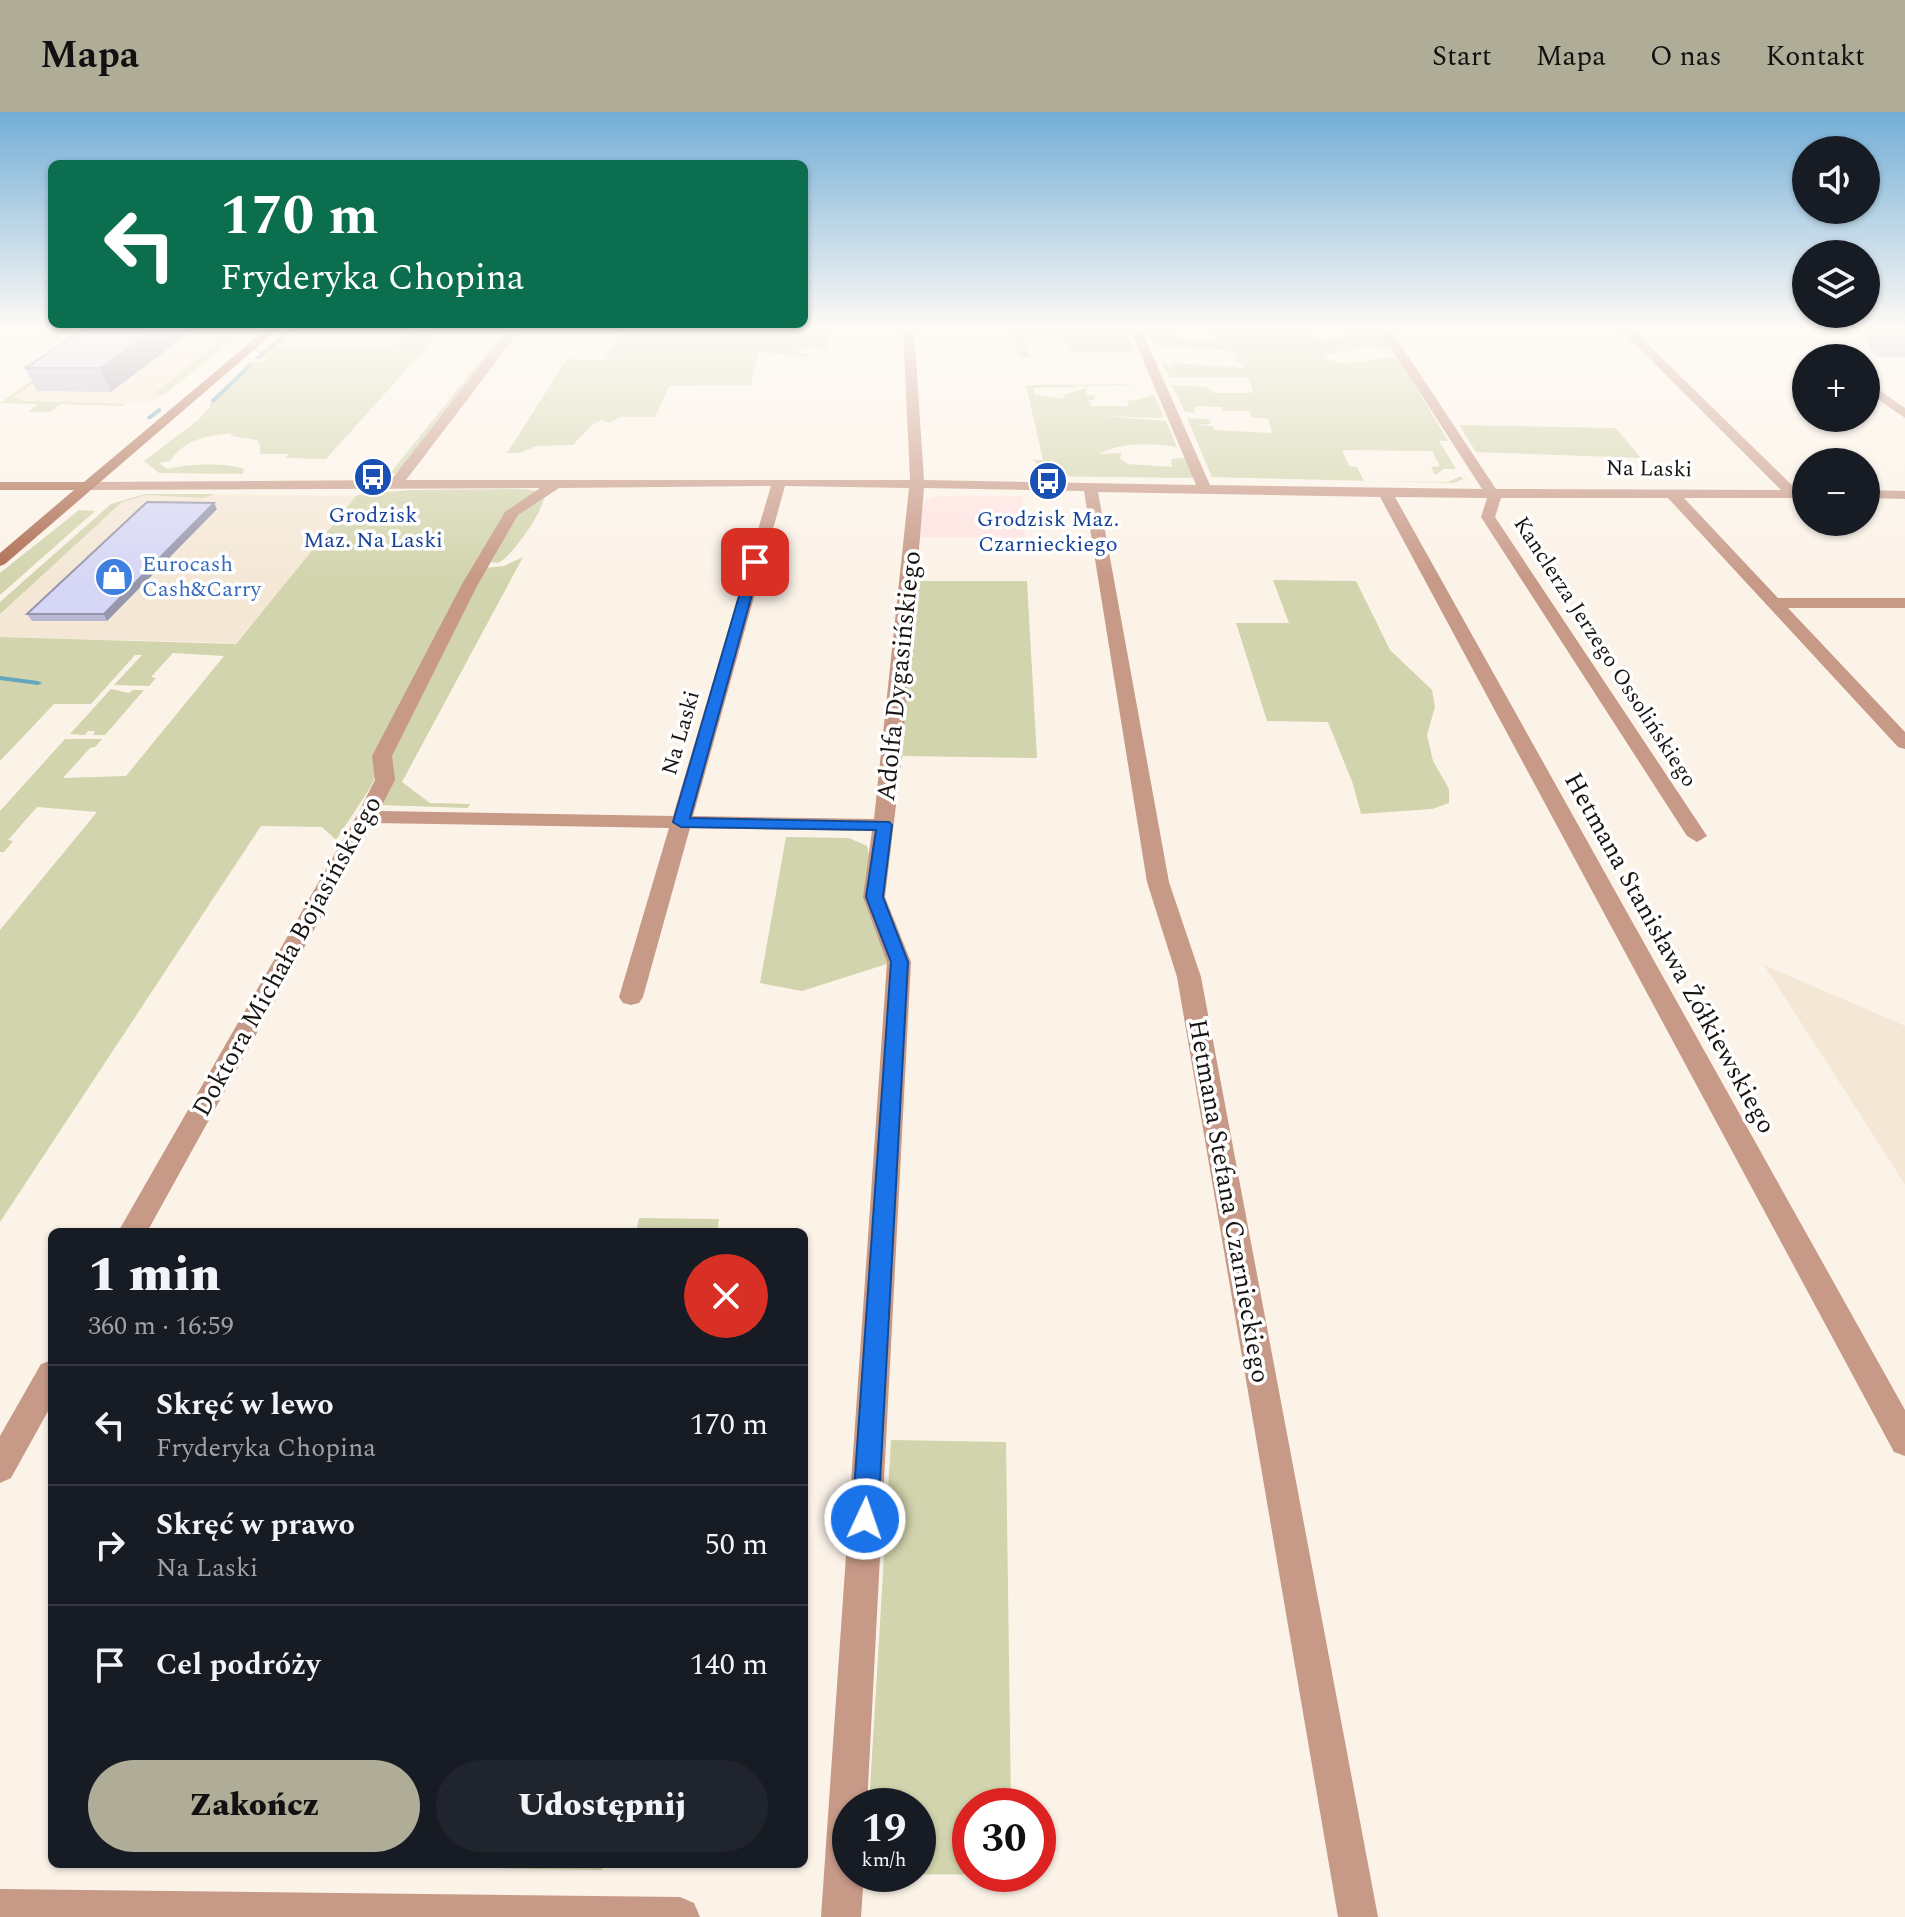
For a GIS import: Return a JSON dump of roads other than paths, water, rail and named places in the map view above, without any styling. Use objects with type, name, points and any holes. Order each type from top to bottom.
[{"type":"main road","points":[[0,561],[173,413]]},
{"type":"main road","points":[[0,486],[88,486]]},
{"type":"street","points":[[397,482],[450,413]]},
{"type":"street","name":"Adolfa Dygasińskiego","points":[[841,1917],[899,962],[874,897],[884,825],[918,472],[914,413]]},
{"type":"street","points":[[1172,413],[1204,488]]},
{"type":"street","points":[[1439,413],[1490,492]]},
{"type":"street","points":[[1714,413],[1792,487]]},
{"type":"street","name":"Na Laski","points":[[88,486],[779,482],[1385,493],[1792,494]]},
{"type":"street","name":"Na Laski","points":[[631,997],[779,482]]},
{"type":"street","name":"Doktora Michała Bojasińskiego","points":[[134,1228],[366,817],[385,780],[382,756],[481,565],[514,510],[557,483]]},
{"type":"street","name":"Hetmana Stefana Czarnieckiego","points":[[1090,487],[1158,882],[1189,977],[1358,1917]]},
{"type":"street","name":"Kanclerza Jerzego Ossolińskiego","points":[[1490,492],[1494,497],[1488,517],[1697,836]]},
{"type":"street","name":"Hetmana Stanisława Żółkiewskiego","points":[[1385,493],[1905,1441]]},
{"type":"street","points":[[1672,494],[1905,743]]},
{"type":"street","points":[[1880,494],[1905,495]]},
{"type":"street","points":[[1776,603],[1905,603]]},
{"type":"street","points":[[366,817],[884,825]]},
{"type":"street","points":[[0,1467],[48,1381]]},
{"type":"street","points":[[0,1909],[680,1917]]},
{"type":"waterway","points":[[149,418],[155,413]]},
{"type":"waterway","points":[[0,678],[38,683]]},
{"type":"place","name":"Grodzisk Maz. Na Laski","points":[[373,477]]},
{"type":"place","name":"Grodzisk Maz. Czarnieckiego","points":[[1048,481]]},
{"type":"place","name":"Eurocash Cash&Carry","points":[[114,577]]}]
